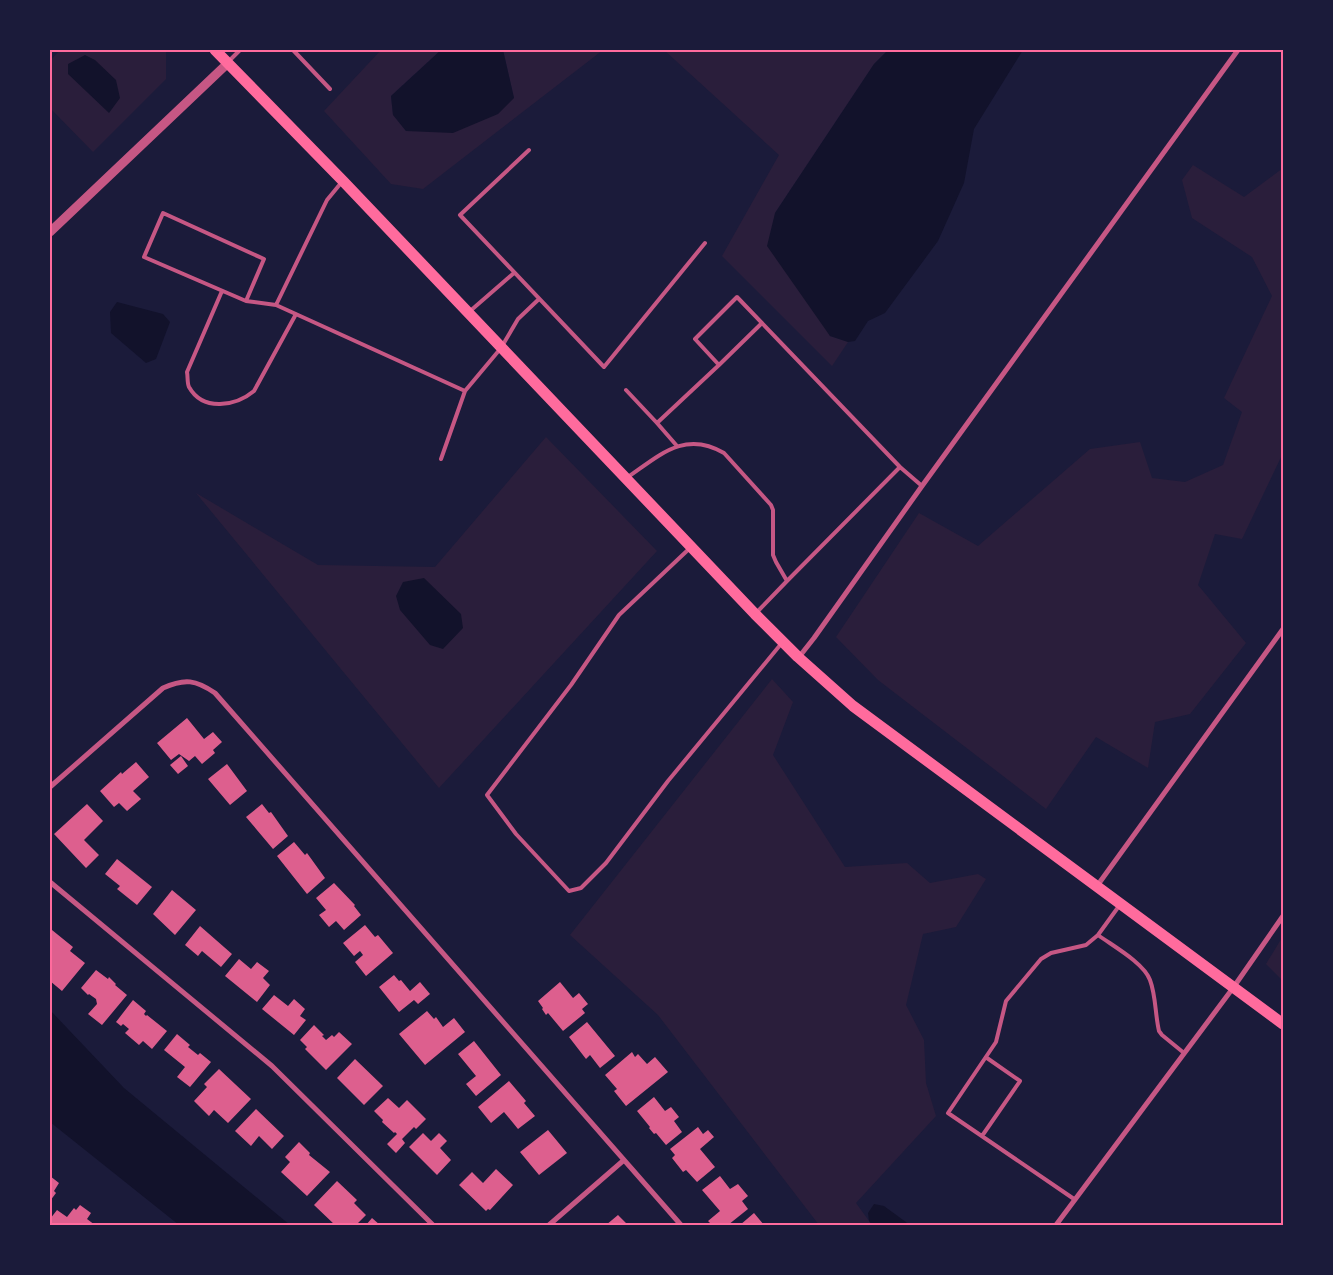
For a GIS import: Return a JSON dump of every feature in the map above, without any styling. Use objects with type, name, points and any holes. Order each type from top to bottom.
[{"type":"main road","points":[[215,50],[343,181],[798,657],[853,706],[1283,1024]]},
{"type":"street","points":[[798,657],[814,638],[1238,50]]},
{"type":"street","points":[[50,232],[228,63]]},
{"type":"street","points":[[1097,887],[1283,629]]},
{"type":"street","points":[[50,787],[164,688],[175,683],[189,681],[203,685],[215,693],[681,1225]]},
{"type":"street","points":[[50,882],[272,1066],[432,1225]]},
{"type":"street","points":[[1056,1225],[1233,988],[1283,916]]},
{"type":"street","points":[[549,1225],[624,1160]]},
{"type":"lane","points":[[228,63],[240,50]]},
{"type":"lane","points":[[293,50],[330,89]]},
{"type":"lane","points":[[529,150],[460,216],[604,368],[705,243]]},
{"type":"lane","points":[[276,305],[327,200],[343,181]]},
{"type":"lane","points":[[246,301],[264,259],[163,213],[144,257],[246,301],[276,305],[466,390]]},
{"type":"lane","points":[[468,313],[514,273]]},
{"type":"lane","points":[[222,291],[187,372],[188,386],[199,399],[224,405],[246,398],[254,391],[296,314]]},
{"type":"lane","points":[[719,365],[695,338],[738,297],[900,467],[922,486]]},
{"type":"lane","points":[[441,459],[466,390],[501,348],[518,319],[539,299]]},
{"type":"lane","points":[[657,423],[762,322]]},
{"type":"lane","points":[[626,390],[677,446]]},
{"type":"lane","points":[[626,478],[665,451],[677,446],[688,444],[707,446],[716,448],[724,453],[771,505],[773,510],[773,555],[787,581]]},
{"type":"lane","points":[[755,614],[900,467]]},
{"type":"lane","points":[[692,547],[619,615],[571,685],[487,795],[516,834],[570,891],[581,888],[606,863],[668,781],[783,642]]},
{"type":"lane","points":[[1074,1199],[948,1112],[987,1058],[996,1042],[1000,1033],[1006,1001],[1041,959],[1051,953],[1086,945],[1098,934],[1121,904]]},
{"type":"lane","points":[[1098,934],[1136,963],[1149,976],[1153,988],[1159,1030],[1162,1035],[1184,1053]]},
{"type":"lane","points":[[982,1136],[1020,1081],[987,1058]]},
{"type":"shaded area","points":[[60,50],[166,50],[166,79],[93,152],[50,108],[50,61]]},
{"type":"shaded area","points":[[381,50],[441,50],[391,96],[393,114],[406,131],[514,98],[503,50],[603,50],[423,189],[391,184],[324,111]]},
{"type":"shaded area","points":[[441,50],[503,50],[514,98],[498,114],[453,133],[406,131],[393,115],[391,96]]},
{"type":"shaded area","points":[[664,50],[888,50],[874,64],[775,213],[830,336],[848,342],[832,366],[722,256],[779,155]]},
{"type":"shaded area","points":[[888,50],[1023,50],[974,129],[964,183],[938,241],[885,313],[868,321],[855,341],[848,342],[830,336],[767,246],[775,213],[874,64]]},
{"type":"shaded area","points":[[85,55],[95,60],[116,80],[120,98],[109,113],[68,74],[68,64]]},
{"type":"shaded area","points":[[1193,165],[1244,197],[1283,168],[1283,453],[1242,539],[1215,534],[1198,585],[1246,643],[1190,714],[1155,722],[1148,768],[1096,737],[1046,809],[878,680],[836,637],[919,513],[978,546],[1090,449],[1140,442],[1152,478],[1185,482],[1223,465],[1242,412],[1224,398],[1272,296],[1252,257],[1192,218],[1182,180]]},
{"type":"shaded area","points":[[117,302],[163,314],[170,322],[156,359],[146,363],[111,333],[110,312]]},
{"type":"shaded area","points":[[546,437],[657,551],[439,788],[196,493],[318,565],[435,567]]},
{"type":"shaded area","points":[[424,578],[461,614],[463,628],[443,649],[430,645],[400,610],[396,596],[403,582]]},
{"type":"shaded area","points":[[772,679],[793,702],[773,755],[845,867],[907,863],[930,883],[978,874],[986,879],[956,927],[923,934],[906,1005],[924,1040],[926,1083],[936,1116],[856,1203],[872,1225],[819,1225],[658,1015],[570,935]]},
{"type":"shaded area","points":[[1283,936],[1283,981],[1266,964]]},
{"type":"shaded area","points":[[50,1010],[124,1088],[290,1225],[179,1225],[50,1122]]},
{"type":"shaded area","points":[[874,1204],[884,1206],[910,1225],[872,1225],[869,1221],[868,1213]]},
{"type":"building","points":[[187,718],[204,739],[213,732],[222,742],[213,750],[215,753],[202,764],[195,756],[189,761],[179,754],[171,760],[157,743]]},
{"type":"building","points":[[181,756],[188,766],[178,774],[170,765]]},
{"type":"building","points":[[136,762],[149,777],[133,791],[141,799],[127,811],[119,803],[114,807],[100,791],[121,772],[122,774]]},
{"type":"building","points":[[227,764],[247,791],[230,805],[208,779]]},
{"type":"building","points":[[87,804],[103,821],[84,840],[99,855],[86,868],[54,834]]},
{"type":"building","points":[[262,804],[269,813],[271,812],[288,836],[273,849],[246,817]]},
{"type":"building","points":[[294,842],[305,855],[307,853],[325,878],[307,894],[277,856]]},
{"type":"building","points":[[117,859],[152,887],[137,905],[117,889],[120,886],[105,874]]},
{"type":"building","points":[[334,883],[355,905],[361,915],[344,930],[336,921],[329,927],[319,915],[326,910],[316,898]]},
{"type":"building","points":[[172,890],[196,910],[175,935],[153,914]]},
{"type":"building","points":[[365,925],[375,937],[378,935],[393,953],[366,976],[355,962],[363,955],[360,951],[354,956],[343,943]]},
{"type":"building","points":[[200,926],[232,954],[221,967],[202,951],[198,956],[185,945]]},
{"type":"building","points":[[52,930],[73,947],[70,951],[85,963],[62,991],[50,981],[50,932]]},
{"type":"building","points":[[239,959],[251,969],[257,962],[269,971],[263,978],[270,985],[257,1002],[225,976]]},
{"type":"building","points":[[96,970],[108,979],[109,977],[127,995],[102,1025],[88,1014],[97,1004],[96,999],[88,995],[81,988]]},
{"type":"building","points":[[394,975],[410,991],[420,982],[430,994],[418,1004],[414,1000],[399,1012],[379,987]]},
{"type":"building","points":[[560,982],[573,998],[579,993],[588,1004],[582,1009],[585,1013],[563,1031],[548,1013],[546,1015],[538,1001]]},
{"type":"building","points":[[274,995],[288,1006],[294,999],[305,1009],[300,1016],[306,1020],[294,1035],[262,1009]]},
{"type":"building","points":[[133,1000],[146,1011],[144,1014],[146,1016],[167,1031],[152,1049],[143,1041],[139,1045],[125,1033],[129,1029],[123,1024],[121,1026],[116,1022]]},
{"type":"building","points":[[427,1011],[434,1019],[436,1017],[443,1027],[454,1018],[465,1032],[425,1065],[399,1034]]},
{"type":"building","points":[[587,1022],[615,1056],[600,1068],[590,1055],[586,1059],[569,1037]]},
{"type":"building","points":[[314,1025],[324,1035],[322,1036],[326,1040],[332,1035],[334,1037],[339,1032],[352,1044],[326,1070],[305,1049],[307,1047],[300,1040]]},
{"type":"building","points":[[177,1034],[190,1045],[188,1047],[198,1055],[200,1053],[211,1062],[190,1087],[177,1077],[185,1067],[164,1050]]},
{"type":"building","points":[[474,1041],[501,1075],[476,1096],[466,1084],[476,1076],[458,1054]]},
{"type":"building","points":[[632,1052],[635,1057],[638,1054],[647,1064],[655,1057],[668,1072],[626,1106],[614,1091],[617,1089],[605,1075]]},
{"type":"building","points":[[355,1059],[383,1086],[364,1105],[337,1078]]},
{"type":"building","points":[[219,1069],[251,1099],[228,1123],[214,1110],[209,1116],[194,1101],[207,1087],[204,1084]]},
{"type":"building","points":[[509,1081],[526,1101],[524,1103],[535,1116],[518,1129],[504,1112],[491,1123],[478,1107]]},
{"type":"building","points":[[654,1097],[665,1111],[671,1107],[679,1117],[674,1121],[682,1132],[666,1145],[656,1133],[654,1134],[637,1111]]},
{"type":"building","points":[[388,1098],[399,1108],[407,1100],[426,1119],[416,1129],[414,1127],[402,1139],[405,1143],[396,1153],[387,1144],[397,1134],[382,1122],[383,1120],[374,1111]]},
{"type":"building","points":[[256,1109],[284,1136],[272,1149],[259,1136],[251,1146],[235,1131]]},
{"type":"building","points":[[698,1127],[703,1134],[708,1130],[714,1137],[700,1149],[715,1167],[697,1182],[686,1170],[683,1172],[672,1158],[675,1155],[670,1149]]},
{"type":"building","points":[[548,1130],[567,1153],[539,1175],[520,1152]]},
{"type":"building","points":[[423,1133],[431,1141],[439,1133],[447,1141],[440,1148],[451,1160],[437,1175],[409,1147]]},
{"type":"building","points":[[299,1142],[310,1153],[309,1155],[330,1172],[307,1196],[281,1172],[290,1162],[285,1157]]},
{"type":"building","points":[[496,1169],[513,1185],[490,1210],[486,1211],[459,1185],[472,1172],[483,1183]]},
{"type":"building","points":[[50,1176],[59,1183],[54,1191],[56,1193],[50,1201]]},
{"type":"building","points":[[720,1176],[730,1189],[738,1184],[748,1196],[742,1201],[748,1209],[728,1225],[712,1225],[708,1221],[720,1211],[702,1190]]},
{"type":"building","points":[[337,1181],[357,1200],[354,1203],[366,1215],[356,1225],[335,1225],[314,1205]]},
{"type":"building","points":[[80,1205],[91,1213],[87,1219],[95,1225],[50,1225],[50,1219],[57,1210],[67,1217],[74,1208],[76,1210]]},
{"type":"building","points":[[754,1213],[764,1225],[740,1225]]},
{"type":"building","points":[[618,1215],[628,1225],[606,1225]]},
{"type":"building","points":[[372,1218],[380,1225],[366,1225]]}]
